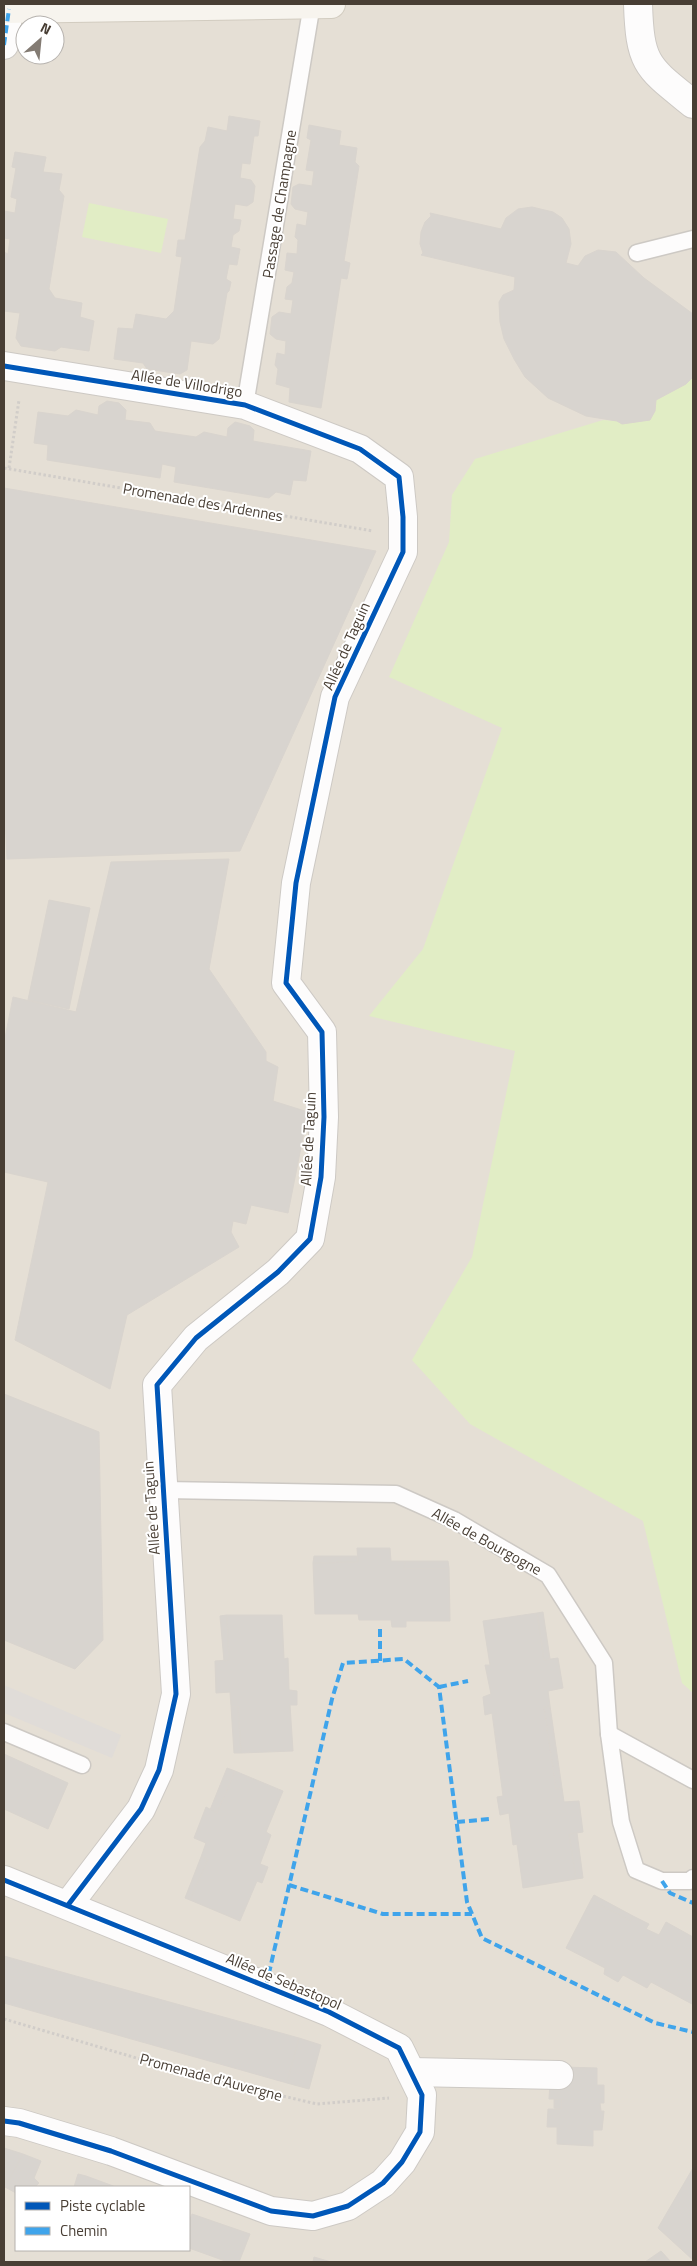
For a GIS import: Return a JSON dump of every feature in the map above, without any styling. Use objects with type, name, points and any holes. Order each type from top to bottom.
[{"type":"main road","points":[[6,9],[331,4]]},
{"type":"street","points":[[638,4],[639,35],[644,55],[655,73],[693,104]]},
{"type":"street","points":[[4,45],[6,9]]},
{"type":"street","name":"Allée de Villodrigo","points":[[14,368],[245,405],[360,448]]},
{"type":"street","name":"Allée de Taguin","points":[[68,1905],[141,1809],[159,1770],[176,1694],[157,1384],[196,1338],[278,1272],[310,1239],[321,1177],[324,1117],[322,1032],[286,983],[296,883],[335,697],[403,552],[399,478],[360,448]]},
{"type":"street","name":"Allée de Sebastopol","points":[[4,1880],[328,2012],[400,2048],[416,2083],[420,2132],[402,2162],[383,2184],[348,2206],[313,2216],[271,2211],[111,2151],[20,2123],[4,2121]]},
{"type":"street","points":[[416,2083],[559,2075]]},
{"type":"lane","name":"Passage de Champagne","points":[[245,405],[312,4]]},
{"type":"lane","points":[[637,253],[693,239]]},
{"type":"lane","name":"Allée de Bourgogne","points":[[163,1490],[396,1494],[454,1520],[548,1575],[604,1663],[609,1734],[621,1822],[636,1870],[662,1881],[690,1881],[693,1878]]},
{"type":"lane","points":[[4,1732],[82,1765]]},
{"type":"lane","points":[[609,1734],[693,1780]]},
{"type":"path","points":[[9,468],[14,368]]},
{"type":"shaded area","points":[[4,4],[693,4],[693,2262],[4,2262]]},
{"type":"shaded area","points":[[4,1685],[121,1735],[112,1758],[4,1713]]},
{"type":"green space","points":[[89,203],[168,219],[161,253],[82,237]]},
{"type":"green space","points":[[693,377],[693,1693],[682,1683],[643,1521],[470,1424],[412,1360],[472,1257],[515,1051],[369,1016],[423,949],[502,728],[389,677],[449,542],[452,495],[475,459],[603,420],[617,421],[622,424],[650,420],[655,411],[656,400],[686,384]]},
{"type":"building","points":[[229,116],[260,121],[258,136],[254,136],[250,164],[242,163],[240,178],[251,180],[255,186],[253,202],[247,206],[235,204],[233,219],[241,220],[239,231],[233,235],[231,247],[240,249],[237,265],[229,264],[226,279],[231,282],[227,293],[219,339],[213,344],[191,341],[187,370],[180,374],[147,369],[143,363],[114,359],[118,328],[133,329],[136,314],[166,319],[174,311],[182,257],[176,256],[178,240],[185,240],[200,147],[205,141],[208,127],[227,131]]},
{"type":"building","points":[[309,125],[341,131],[339,145],[357,148],[355,162],[359,166],[344,261],[350,263],[347,279],[341,278],[321,408],[289,402],[290,388],[276,384],[278,369],[275,365],[277,353],[285,355],[286,341],[276,339],[270,334],[272,317],[279,312],[291,314],[293,300],[285,299],[287,287],[292,283],[294,272],[285,270],[287,253],[297,254],[298,240],[295,237],[297,224],[306,226],[308,212],[295,209],[291,204],[293,187],[299,184],[312,186],[314,171],[306,170],[311,140],[307,138]]},
{"type":"building","points":[[15,152],[46,157],[43,172],[62,174],[59,190],[64,196],[49,289],[55,298],[82,303],[80,317],[94,321],[89,351],[61,347],[55,351],[21,346],[16,338],[20,313],[4,311],[4,252],[8,254],[10,239],[4,238],[4,211],[15,213],[17,199],[11,197],[16,168],[12,167]]},
{"type":"building","points":[[532,207],[553,212],[562,218],[569,229],[571,244],[566,263],[578,266],[585,256],[598,250],[616,252],[644,278],[693,314],[693,377],[686,384],[656,400],[655,411],[650,420],[622,424],[617,421],[586,416],[548,398],[525,377],[504,339],[500,322],[499,302],[503,295],[514,290],[515,277],[421,255],[423,253],[420,244],[421,232],[425,222],[431,216],[430,213],[501,229],[506,218],[518,209]]},
{"type":"building","points":[[107,401],[119,403],[126,410],[125,420],[150,423],[155,431],[196,437],[204,432],[227,437],[228,428],[235,422],[250,426],[254,430],[253,441],[311,451],[306,481],[293,480],[290,495],[276,492],[269,498],[174,482],[176,467],[162,464],[160,478],[47,460],[48,445],[34,443],[38,412],[68,416],[76,410],[98,415],[99,406]]},
{"type":"building","points":[[4,488],[376,551],[240,851],[7,859],[4,798]]},
{"type":"building","points":[[229,859],[209,969],[266,1052],[266,1061],[278,1067],[273,1101],[308,1112],[288,1213],[251,1205],[246,1224],[233,1221],[231,1232],[239,1247],[127,1315],[110,1389],[15,1340],[48,1182],[4,1172],[4,1043],[13,997],[76,1012],[111,862]]},
{"type":"building","points":[[49,900],[90,908],[69,1009],[28,1000]]},
{"type":"building","points":[[4,1394],[99,1432],[103,1640],[75,1669],[4,1640]]},
{"type":"building","points":[[357,1548],[390,1548],[391,1561],[405,1561],[404,1568],[449,1568],[450,1621],[406,1621],[406,1627],[392,1627],[391,1620],[359,1620],[358,1614],[315,1614],[313,1563],[358,1562]]},
{"type":"building","points":[[314,1556],[357,1556],[358,1562],[313,1563]]},
{"type":"building","points":[[405,1561],[448,1561],[449,1568],[404,1568]]},
{"type":"building","points":[[543,1612],[550,1659],[544,1660],[537,1613]]},
{"type":"building","points":[[537,1613],[544,1660],[558,1658],[563,1688],[548,1691],[550,1706],[544,1707],[556,1789],[562,1788],[564,1802],[579,1801],[583,1832],[569,1834],[576,1879],[523,1888],[517,1844],[513,1845],[509,1813],[500,1815],[497,1797],[503,1796],[492,1713],[485,1715],[483,1697],[491,1694],[485,1665],[490,1665],[483,1621]]},
{"type":"building","points":[[227,1615],[282,1615],[284,1659],[288,1658],[289,1690],[297,1691],[297,1705],[290,1705],[293,1751],[241,1753],[238,1706],[231,1706],[230,1692],[216,1693],[215,1661],[229,1660]]},
{"type":"building","points":[[227,1615],[229,1660],[224,1661],[220,1616]]},
{"type":"building","points":[[231,1706],[238,1706],[241,1753],[234,1753]]},
{"type":"building","points":[[550,1706],[562,1788],[556,1789],[544,1707]]},
{"type":"building","points":[[4,1754],[68,1783],[48,1829],[4,1809]]},
{"type":"building","points":[[227,1768],[235,1771],[217,1813],[210,1810]]},
{"type":"building","points":[[235,1771],[283,1791],[266,1832],[271,1835],[260,1864],[268,1867],[262,1883],[257,1881],[240,1921],[190,1900],[208,1859],[201,1857],[206,1843],[194,1838],[206,1807],[217,1813]]},
{"type":"building","points":[[577,1833],[583,1878],[576,1879],[569,1834]]},
{"type":"building","points":[[201,1857],[208,1859],[190,1900],[185,1898]]},
{"type":"building","points":[[594,1895],[633,1916],[631,1921],[591,1900]]},
{"type":"building","points":[[591,1900],[631,1921],[633,1916],[649,1924],[646,1929],[659,1935],[666,1922],[693,1937],[692,2004],[651,1982],[647,1988],[623,1975],[618,1982],[604,1974],[605,1968],[566,1948]]},
{"type":"building","points":[[4,1956],[299,2038],[287,2083],[4,2003]]},
{"type":"building","points":[[299,2038],[321,2045],[309,2089],[287,2083]]},
{"type":"building","points":[[562,2067],[597,2068],[597,2085],[604,2085],[604,2103],[600,2103],[601,2111],[604,2111],[602,2130],[593,2130],[593,2146],[557,2144],[557,2127],[547,2127],[548,2109],[561,2109],[561,2099],[549,2099],[550,2083]]},
{"type":"building","points":[[554,2099],[561,2099],[561,2109],[554,2108]]},
{"type":"building","points":[[4,2148],[23,2154],[5,2187],[4,2187]]},
{"type":"building","points":[[23,2154],[41,2161],[34,2178],[39,2183],[36,2186],[15,2186],[15,2192],[5,2187]]},
{"type":"building","points":[[693,2168],[693,2260],[658,2228]]},
{"type":"building","points":[[78,2174],[113,2186],[74,2186]]},
{"type":"building","points":[[192,2214],[250,2234],[239,2262],[228,2262],[190,2248],[190,2219]]},
{"type":"building","points":[[661,2251],[671,2262],[645,2262]]},
{"type":"building","points":[[314,2257],[331,2262],[313,2262]]},
{"type":"marked path","points":[[4,45],[9,9]]},
{"type":"marked path","points":[[380,1628],[380,1661]]},
{"type":"marked path","points":[[266,1986],[332,1699],[343,1663],[404,1659],[439,1687],[467,1902],[482,1938],[655,2023],[693,2032]]},
{"type":"marked path","points":[[439,1687],[468,1681]]},
{"type":"marked path","points":[[457,1822],[490,1819]]},
{"type":"marked path","points":[[662,1881],[670,1893],[693,1903]]},
{"type":"marked path","points":[[289,1885],[383,1914],[472,1914]]},
{"type":"cycle path","points":[[4,366],[245,405],[360,449],[399,477],[403,517],[403,552],[335,697],[296,883],[286,983],[322,1032],[324,1117],[321,1177],[310,1239],[278,1272],[196,1338],[157,1385],[176,1694],[159,1770],[141,1809],[68,1905]]},
{"type":"cycle path","points":[[4,1880],[329,2012],[399,2048],[422,2095],[420,2132],[402,2162],[383,2183],[348,2206],[313,2216],[271,2211],[111,2151],[19,2123],[4,2121]]}]
